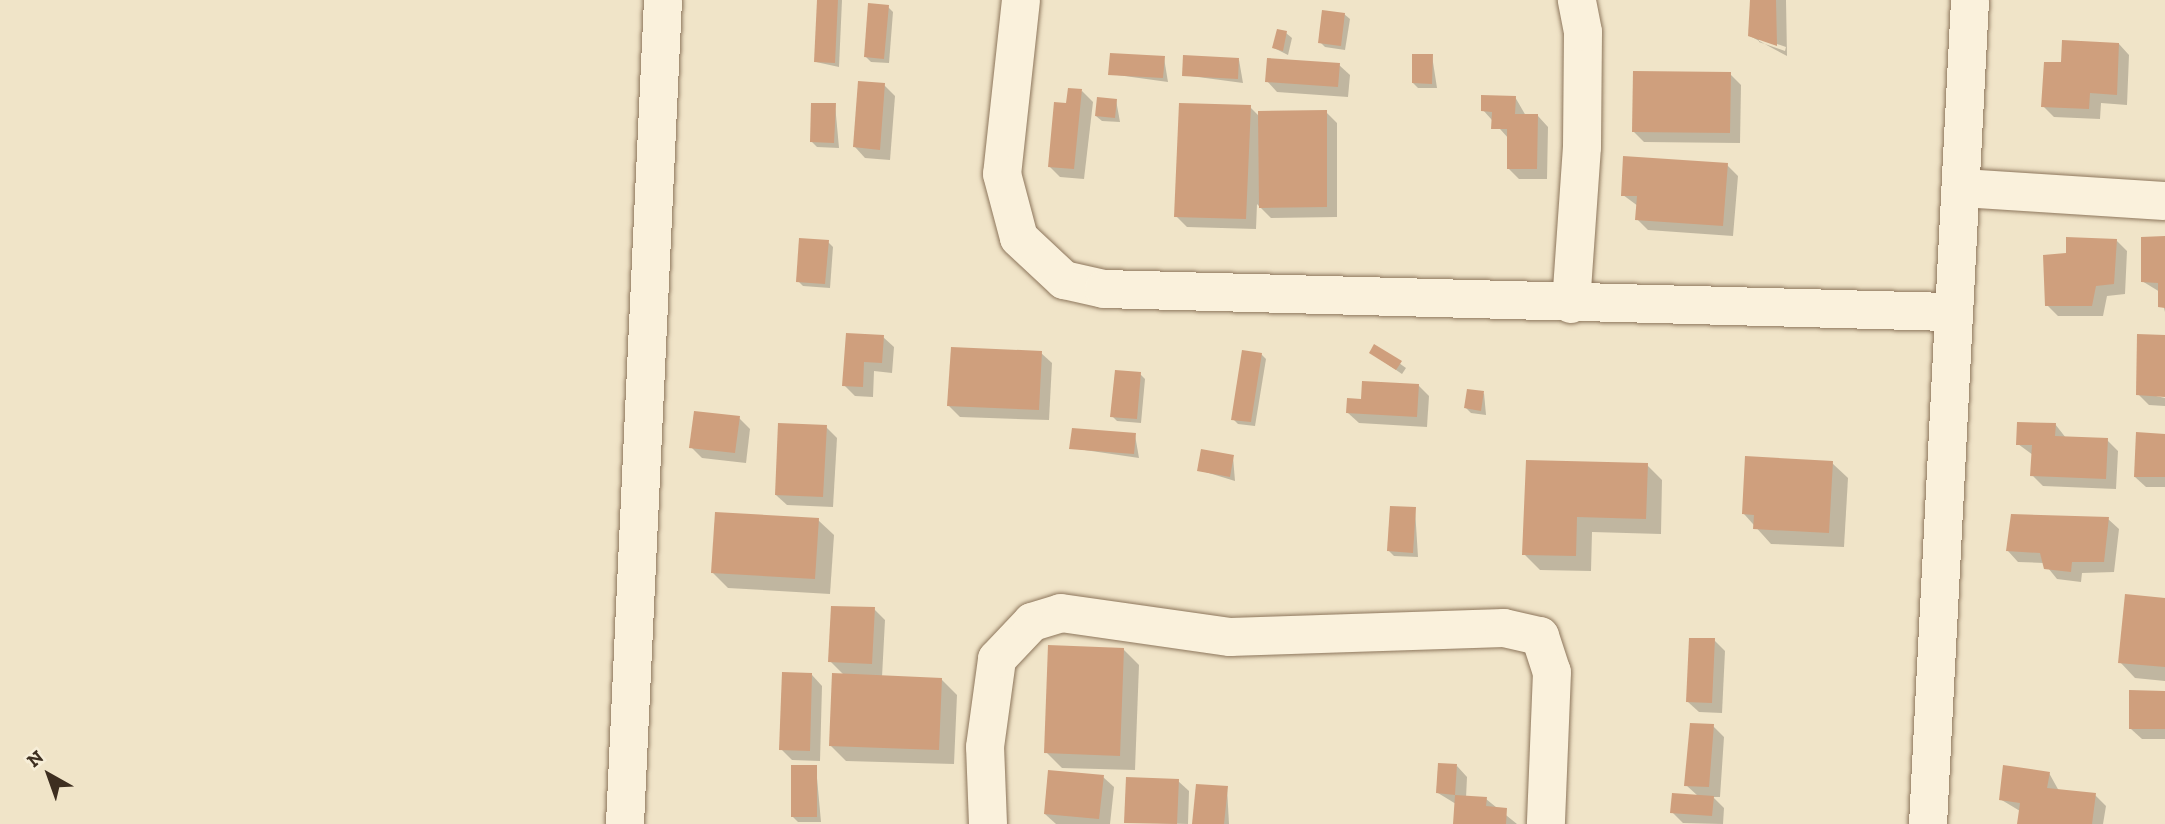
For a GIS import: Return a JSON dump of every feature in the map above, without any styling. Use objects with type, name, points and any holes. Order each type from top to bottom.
[{"type":"street","points":[[625,824],[663,0]]},
{"type":"street","points":[[1021,0],[1002,174],[1019,238],[1064,280],[1104,289],[1571,304],[1949,312]]},
{"type":"street","points":[[1571,304],[1582,148],[1583,32],[1577,0]]},
{"type":"street","points":[[1928,824],[1949,312],[1962,188],[1970,0]]},
{"type":"street","points":[[1962,188],[2165,201]]},
{"type":"street","points":[[988,824],[985,747],[997,659],[1009,639],[1032,622],[1061,612],[1230,636],[1504,628],[1540,636],[1552,673],[1546,824]]},
{"type":"building","points":[[817,0],[838,0],[835,63],[814,62]]},
{"type":"building","points":[[1750,0],[1776,0],[1777,46],[1748,36]]},
{"type":"building","points":[[868,3],[889,5],[884,59],[864,57]]},
{"type":"building","points":[[1322,10],[1345,13],[1341,46],[1318,43]]},
{"type":"building","points":[[1277,29],[1287,31],[1283,51],[1272,48]]},
{"type":"building","points":[[2062,40],[2119,43],[2117,95],[2090,93],[2089,109],[2041,107],[2044,62],[2061,62]]},
{"type":"building","points":[[1110,53],[1165,56],[1163,78],[1108,75]]},
{"type":"building","points":[[1412,54],[1433,54],[1432,84],[1412,83]]},
{"type":"building","points":[[1183,55],[1239,58],[1238,79],[1182,76]]},
{"type":"building","points":[[1267,58],[1340,63],[1338,87],[1265,82]]},
{"type":"building","points":[[1633,71],[1731,72],[1730,133],[1632,132]]},
{"type":"building","points":[[858,81],[885,83],[880,150],[853,147]]},
{"type":"building","points":[[1068,88],[1082,89],[1074,169],[1048,167],[1054,102],[1066,103]]},
{"type":"building","points":[[1481,95],[1516,96],[1515,114],[1538,114],[1537,169],[1507,169],[1507,129],[1491,129],[1492,112],[1481,111]]},
{"type":"building","points":[[1097,97],[1117,99],[1115,118],[1095,116]]},
{"type":"building","points":[[811,103],[836,103],[834,143],[810,142]]},
{"type":"building","points":[[1179,103],[1251,105],[1246,219],[1174,217]]},
{"type":"building","points":[[1327,110],[1327,207],[1259,208],[1258,111]]},
{"type":"building","points":[[1623,156],[1728,163],[1723,226],[1635,220],[1637,196],[1621,196]]},
{"type":"building","points":[[2165,236],[2165,308],[2158,307],[2158,283],[2141,282],[2141,237]]},
{"type":"building","points":[[2066,237],[2117,239],[2114,284],[2096,286],[2092,306],[2045,306],[2043,255],[2066,253]]},
{"type":"building","points":[[799,238],[829,240],[825,284],[796,282]]},
{"type":"building","points":[[846,333],[884,335],[882,363],[864,362],[863,387],[842,386]]},
{"type":"building","points":[[2137,334],[2165,335],[2165,397],[2136,395]]},
{"type":"building","points":[[1374,344],[1402,361],[1396,370],[1369,353]]},
{"type":"building","points":[[951,347],[1042,351],[1039,410],[947,406]]},
{"type":"building","points":[[1242,350],[1262,353],[1251,422],[1231,420]]},
{"type":"building","points":[[1115,370],[1141,372],[1137,419],[1110,417]]},
{"type":"building","points":[[1362,381],[1419,384],[1417,417],[1346,413],[1347,398],[1361,399]]},
{"type":"building","points":[[1467,389],[1484,391],[1481,411],[1464,408]]},
{"type":"building","points":[[694,411],[740,416],[735,453],[689,448]]},
{"type":"building","points":[[2017,422],[2056,423],[2055,436],[2108,438],[2106,479],[2030,476],[2032,445],[2016,445]]},
{"type":"building","points":[[778,423],[827,425],[823,497],[775,495]]},
{"type":"building","points":[[1072,428],[1136,433],[1134,454],[1069,449]]},
{"type":"building","points":[[2136,432],[2165,434],[2165,477],[2134,477]]},
{"type":"building","points":[[1201,449],[1234,455],[1230,477],[1197,471]]},
{"type":"building","points":[[1745,456],[1833,461],[1829,533],[1753,529],[1754,515],[1742,514]]},
{"type":"building","points":[[1526,460],[1648,463],[1646,519],[1577,517],[1576,556],[1522,555]]},
{"type":"building","points":[[1390,506],[1416,507],[1413,553],[1387,551]]},
{"type":"building","points":[[715,512],[819,518],[815,579],[711,573]]},
{"type":"building","points":[[2011,514],[2109,517],[2104,562],[2072,562],[2071,572],[2044,569],[2040,553],[2006,551]]},
{"type":"building","points":[[2125,594],[2165,598],[2165,667],[2118,663]]},
{"type":"building","points":[[831,606],[875,607],[872,664],[828,662]]},
{"type":"building","points":[[1689,638],[1715,638],[1712,703],[1686,702]]},
{"type":"building","points":[[1048,645],[1124,648],[1120,756],[1044,753]]},
{"type":"building","points":[[782,672],[812,673],[810,751],[779,750]]},
{"type":"building","points":[[832,673],[942,678],[939,750],[829,746]]},
{"type":"building","points":[[2129,690],[2165,691],[2165,729],[2129,729]]},
{"type":"building","points":[[1690,723],[1714,724],[1709,787],[1684,786]]},
{"type":"building","points":[[1438,763],[1457,764],[1455,795],[1436,793]]},
{"type":"building","points":[[791,765],[817,765],[817,817],[791,817]]},
{"type":"building","points":[[2003,765],[2050,772],[2047,788],[2096,793],[2092,824],[2017,824],[2020,803],[1999,800]]},
{"type":"building","points":[[1048,770],[1104,775],[1099,819],[1044,814]]},
{"type":"building","points":[[1126,777],[1179,779],[1177,824],[1124,823]]},
{"type":"building","points":[[1196,784],[1228,786],[1224,824],[1192,824]]},
{"type":"building","points":[[1672,793],[1714,796],[1712,816],[1670,813]]},
{"type":"building","points":[[1455,795],[1487,797],[1486,806],[1507,808],[1506,824],[1453,824]]}]
